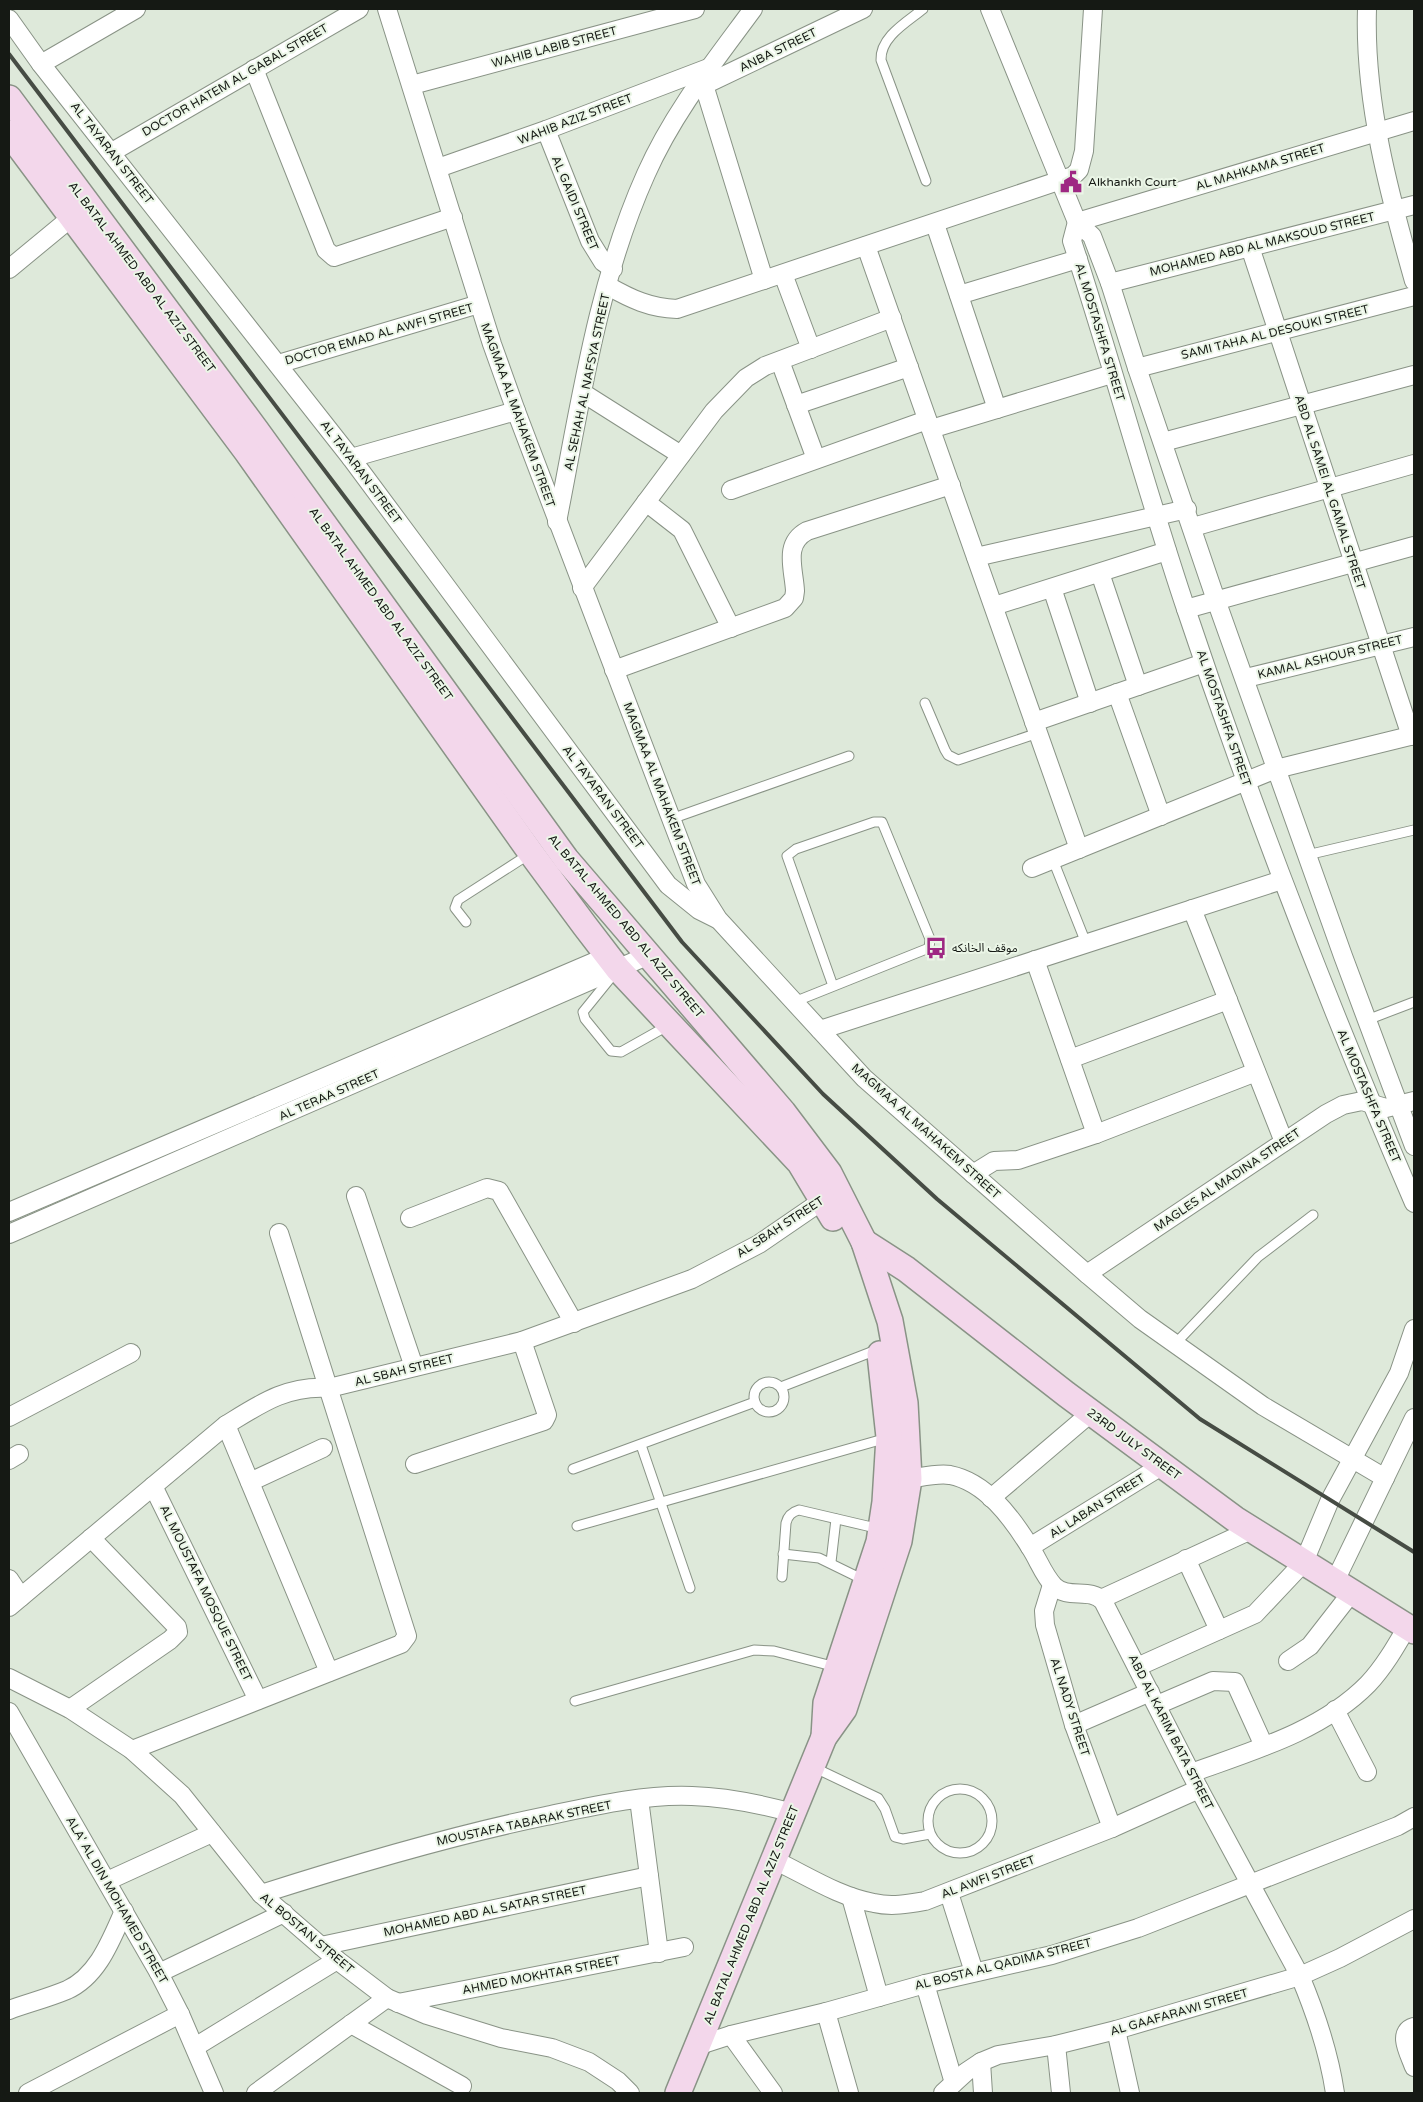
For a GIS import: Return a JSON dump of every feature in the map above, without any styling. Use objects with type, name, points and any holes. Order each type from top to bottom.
[{"type":"main road","name":"AL BATAL AHMED ABD AL AZIZ STREET","points":[[9,98],[256,430],[566,859],[783,1112],[829,1173],[830,1195],[868,1302],[880,1349],[889,1437],[889,1469],[881,1529],[826,1703],[824,1737]]},
{"type":"main road","name":"AL BATAL AHMED ABD AL AZIZ STREET","points":[[9,133],[247,452],[531,853],[613,962],[830,1195],[864,1242],[890,1320],[905,1403],[909,1479],[900,1541],[844,1709],[824,1737],[678,2093]]},
{"type":"main road","name":"23RD JULY STREET","points":[[864,1242],[906,1269],[1092,1412],[1252,1530],[1411,1629]]},
{"type":"street","points":[[42,64],[136,9]]},
{"type":"street","name":"DOCTOR HATEM AL GABAL STREET","points":[[112,152],[359,9]]},
{"type":"street","name":"WAHIB LABIB STREET","points":[[412,85],[695,9]]},
{"type":"street","name":"AL SEHAH AL NAFSYA STREET","points":[[557,523],[599,314],[627,222],[646,173],[674,118],[698,88],[753,9]]},
{"type":"street","name":"ANBA STREET","points":[[698,88],[863,9]]},
{"type":"street","name":"AL MOSTASHFA STREET","points":[[990,9],[1078,222],[1092,236],[1110,283],[1216,600],[1246,678],[1276,770],[1366,1020],[1406,1104],[1414,1146]]},
{"type":"street","points":[[608,286],[640,303],[658,308],[677,309],[935,224],[1073,176],[1079,170],[1083,160],[1093,9]]},
{"type":"street","points":[[1367,9],[1369,76],[1378,131],[1394,210],[1414,280]]},
{"type":"street","name":"MAGMAA AL MAHAKEM STREET","points":[[391,10],[412,85],[480,304],[516,411],[557,523],[696,884],[718,919],[864,1078],[1140,1319],[1264,1406],[1385,1478]]},
{"type":"street","name":"AL TAYARAN STREET","points":[[9,19],[42,64],[351,458],[668,885],[688,903],[718,919]]},
{"type":"street","name":"WAHIB AZIZ STREET","points":[[438,168],[546,130],[711,67]]},
{"type":"street","points":[[254,69],[326,250],[334,257],[453,217]]},
{"type":"street","points":[[698,88],[764,280]]},
{"type":"street","name":"AL MAHKAMA STREET","points":[[1078,222],[1414,120]]},
{"type":"street","name":"AL GAIDI STREET","points":[[546,130],[590,241],[603,262],[613,269]]},
{"type":"street","name":"MOHAMED ABD AL MAKSOUD STREET","points":[[1110,283],[1414,205]]},
{"type":"street","points":[[9,269],[72,217]]},
{"type":"street","name":"AL MOSTASHFA STREET","points":[[1078,222],[1072,241],[1167,552],[1204,663],[1282,880],[1414,1203]]},
{"type":"street","points":[[935,224],[997,409]]},
{"type":"street","points":[[866,246],[1079,849]]},
{"type":"street","name":"ABD AL SAMEI AL GAMAL STREET","points":[[1250,247],[1381,645],[1413,736]]},
{"type":"street","points":[[959,295],[1078,260]]},
{"type":"street","points":[[783,274],[811,349]]},
{"type":"street","name":"SAMI TAHA AL DESOUKI STREET","points":[[1137,368],[1414,296]]},
{"type":"street","name":"DOCTOR EMAD AL AWFI STREET","points":[[278,364],[480,304]]},
{"type":"street","points":[[582,588],[681,455],[729,394],[746,378],[765,366],[892,318]]},
{"type":"street","points":[[780,361],[816,460]]},
{"type":"street","points":[[796,405],[908,366]]},
{"type":"street","points":[[731,490],[816,460],[929,424],[997,409],[1112,374]]},
{"type":"street","points":[[1163,442],[1414,375]]},
{"type":"street","points":[[583,393],[681,455]]},
{"type":"street","points":[[351,458],[516,411]]},
{"type":"street","points":[[1193,527],[1414,464]]},
{"type":"street","points":[[614,670],[786,608],[795,591],[792,548],[800,535],[951,485]]},
{"type":"street","points":[[646,502],[682,530],[731,628]]},
{"type":"street","points":[[976,557],[1187,509]]},
{"type":"street","points":[[1186,609],[1414,546]]},
{"type":"street","points":[[994,606],[1167,552]]},
{"type":"street","points":[[1100,573],[1138,686]]},
{"type":"street","points":[[1052,588],[1090,703]]},
{"type":"street","name":"KAMAL ASHOUR STREET","points":[[1246,678],[1414,637]]},
{"type":"street","points":[[1036,728],[1090,703],[1204,663]]},
{"type":"street","points":[[1117,693],[1161,816]]},
{"type":"street","points":[[1032,868],[1276,770],[1413,736]]},
{"type":"street","points":[[820,1030],[1282,880]]},
{"type":"street","points":[[1192,909],[1284,1142]]},
{"type":"street","name":"AL TERAA STREET","points":[[9,1212],[613,962],[649,955]]},
{"type":"street","points":[[1035,960],[1096,1134]]},
{"type":"street","name":"AL TERAA STREET","points":[[9,1234],[613,962]]},
{"type":"street","points":[[1070,1058],[1228,1000]]},
{"type":"street","points":[[973,1174],[994,1161],[1018,1160],[1096,1134],[1256,1072]]},
{"type":"street","name":"MAGLES AL MADINA STREET","points":[[1087,1274],[1284,1142],[1343,1105],[1362,1101],[1386,1108],[1406,1104]]},
{"type":"street","points":[[410,1218],[487,1188],[499,1191],[574,1323]]},
{"type":"street","name":"AL SBAH STREET","points":[[15,1602],[226,1425],[258,1405],[282,1394],[307,1386],[329,1388],[522,1341],[574,1323],[692,1279],[759,1244],[830,1195]]},
{"type":"street","points":[[356,1196],[414,1367]]},
{"type":"street","points":[[132,1750],[401,1644],[407,1636],[278,1233]]},
{"type":"street","points":[[1137,1666],[1255,1614],[1304,1562],[1330,1500],[1399,1372],[1414,1329]]},
{"type":"street","points":[[415,1464],[544,1420],[547,1415],[522,1341]]},
{"type":"street","points":[[9,1417],[131,1353]]},
{"type":"street","points":[[991,1498],[1092,1412]]},
{"type":"street","points":[[1288,1661],[1310,1646],[1343,1587],[1385,1478],[1414,1418]]},
{"type":"street","points":[[226,1425],[329,1672]]},
{"type":"street","points":[[250,1482],[323,1448]]},
{"type":"street","name":"AL LABAN STREET","points":[[1030,1547],[1163,1465]]},
{"type":"street","points":[[909,1479],[929,1475],[949,1475],[979,1487],[1012,1522],[1030,1547],[1052,1585],[1067,1593],[1094,1595],[1101,1599],[1252,1530]]},
{"type":"street","name":"AL MOUSTAFA MOSQUE STREET","points":[[153,1486],[258,1700]]},
{"type":"street","points":[[70,1710],[170,1640],[178,1632],[177,1627],[91,1538]]},
{"type":"street","points":[[1186,1559],[1219,1630]]},
{"type":"street","points":[[9,1579],[15,1602]]},
{"type":"street","name":"AL NADY STREET","points":[[1052,1585],[1046,1604],[1045,1625],[1074,1725],[1112,1828]]},
{"type":"street","name":"ABD AL KARIM BATA STREET","points":[[1101,1599],[1199,1789],[1300,1976],[1326,2049],[1335,2093]]},
{"type":"street","points":[[1191,1773],[1287,1737],[1335,1710],[1369,1683],[1411,1629]]},
{"type":"street","name":"AL BOSTAN STREET","points":[[9,1678],[70,1710],[132,1750],[182,1795],[261,1894],[337,1960],[392,2000],[436,2018],[501,2038],[552,2048],[590,2062],[618,2081],[630,2093]]},
{"type":"street","points":[[1074,1725],[1153,1698],[1212,1681],[1235,1682],[1264,1746]]},
{"type":"street","points":[[1335,1710],[1367,1772]]},
{"type":"street","name":"ALA' AL DIN MOHAMED STREET","points":[[9,1712],[159,1973],[180,2014],[214,2093]]},
{"type":"street","name":"AL AWFI STREET","points":[[774,1860],[850,1896],[875,1904],[900,1905],[925,1901],[1112,1828],[1199,1789]]},
{"type":"street","name":"MOUSTAFA TABARAK STREET","points":[[261,1894],[365,1861],[469,1832],[570,1810],[639,1799],[700,1796],[743,1800],[793,1813]]},
{"type":"street","points":[[639,1799],[658,1952]]},
{"type":"street","name":"AL BOSTA AL QADIMA STREET","points":[[697,2046],[731,2035],[826,2012],[925,1984],[1052,1955],[1138,1928],[1398,1826],[1414,1817]]},
{"type":"street","points":[[107,1881],[212,1833]]},
{"type":"street","name":"MOHAMED ABD AL SATAR STREET","points":[[321,1946],[649,1876]]},
{"type":"street","points":[[949,1893],[974,1972]]},
{"type":"street","points":[[850,1896],[879,1997]]},
{"type":"street","points":[[9,2010],[68,1990],[90,1973],[108,1949],[124,1911]]},
{"type":"street","points":[[159,1973],[284,1913]]},
{"type":"street","name":"AL GAAFARAWI STREET","points":[[948,2088],[981,2062],[998,2055],[1056,2045],[1116,2030],[1300,1976],[1348,1954],[1414,1919]]},
{"type":"street","name":"AHMED MOKHTAR STREET","points":[[256,2093],[351,2024],[392,2000],[684,1948]]},
{"type":"street","points":[[194,2048],[337,1960]]},
{"type":"street","points":[[925,1984],[948,2088]]},
{"type":"street","points":[[826,2012],[849,2093]]},
{"type":"street","points":[[28,2093],[180,2014]]},
{"type":"street","points":[[351,2024],[462,2086]]},
{"type":"street","points":[[1414,2027],[1406,2033],[1404,2039],[1414,2068]]},
{"type":"street","points":[[1116,2030],[1130,2093]]},
{"type":"street","points":[[731,2035],[773,2093]]},
{"type":"street","points":[[1056,2045],[1061,2093]]},
{"type":"street","points":[[981,2062],[983,2093]]},
{"type":"lane","points":[[923,9],[886,41],[880,53],[880,60],[926,181]]},
{"type":"lane","points":[[925,704],[944,750],[948,755],[958,760],[1036,728]]},
{"type":"lane","points":[[671,819],[849,756]]},
{"type":"lane","points":[[793,1002],[834,986],[926,950],[930,944],[882,822],[874,822],[796,849],[787,856],[834,986]]},
{"type":"lane","points":[[1307,855],[1414,830]]},
{"type":"lane","points":[[466,922],[456,908],[458,900],[531,853]]},
{"type":"lane","points":[[1053,860],[1086,943]]},
{"type":"lane","points":[[613,962],[583,1012],[585,1018],[611,1050],[621,1052],[671,1024]]},
{"type":"lane","points":[[1366,1020],[1414,1002]]},
{"type":"lane","points":[[1175,1344],[1258,1258],[1313,1216]]},
{"type":"lane","points":[[781,1387],[880,1349]]},
{"type":"lane","points":[[764,1383],[776,1383],[781,1387],[785,1398],[780,1408],[774,1411],[763,1411],[755,1402],[756,1390],[764,1383]]},
{"type":"lane","points":[[573,1469],[755,1402]]},
{"type":"lane","points":[[577,1526],[889,1437]]},
{"type":"lane","points":[[640,1445],[690,1588]]},
{"type":"lane","points":[[782,1577],[786,1523],[790,1514],[799,1510],[881,1529]]},
{"type":"lane","points":[[831,1562],[836,1519]]},
{"type":"lane","points":[[783,1554],[807,1555],[831,1562],[866,1581]]},
{"type":"lane","points":[[575,1701],[754,1650],[774,1652],[837,1668]]},
{"type":"lane","points":[[812,1766],[878,1798],[885,1809],[896,1837],[903,1839],[930,1834]]},
{"type":"lane","points":[[957,1788],[975,1792],[987,1804],[991,1812],[991,1829],[982,1844],[975,1849],[966,1852],[949,1852],[941,1847],[930,1834],[928,1816],[934,1800],[941,1794],[957,1788]]},
{"type":"railway","points":[[9,54],[682,942],[823,1094],[937,1199],[1200,1419],[1414,1552]]},
{"type":"place","name":"Alkhankh Court","points":[[1071,182]]},
{"type":"place","name":"موقف الخانكه","points":[[936,948]]}]
